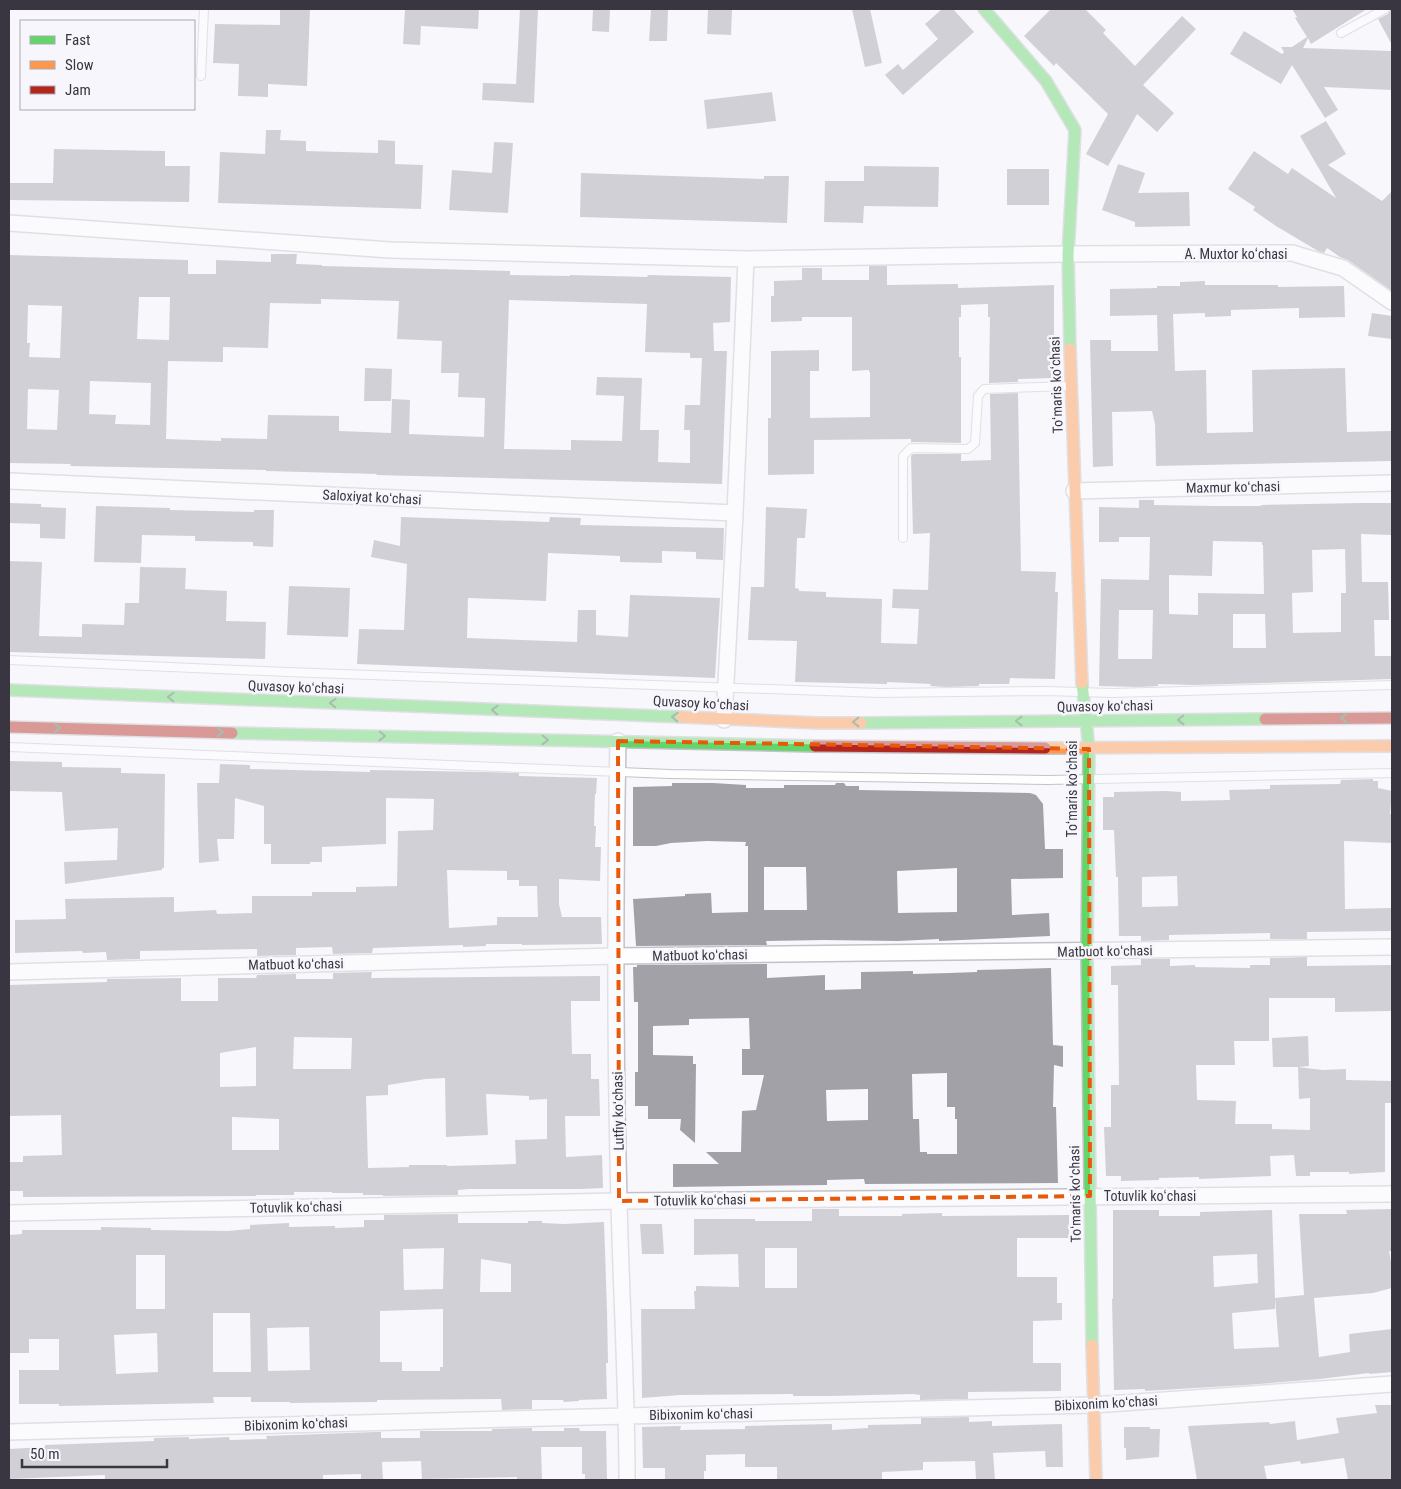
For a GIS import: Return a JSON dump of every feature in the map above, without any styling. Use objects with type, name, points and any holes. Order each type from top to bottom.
[{"type":"main road","name":"Toʻmaris koʻchasi","points":[[984,9],[1046,81],[1075,130],[1068,254],[1070,386],[1082,692],[1089,748],[1087,951],[1093,1405],[1096,1480]]},
{"type":"main road","name":"Quvasoy koʻchasi","points":[[9,690],[818,723],[1392,718]]},
{"type":"main road","points":[[9,727],[737,745],[1089,748],[1392,746]]},
{"type":"street","name":"A. Muxtor koʻchasi","points":[[9,223],[390,250],[746,259],[1292,253],[1344,268],[1392,302]]},
{"type":"street","points":[[724,720],[746,259]]},
{"type":"street","name":"Saloxiyat koʻchasi","points":[[9,481],[735,514]]},
{"type":"street","name":"Maxmur koʻchasi","points":[[1074,491],[1392,483]]},
{"type":"street","name":"Lutfiy koʻchasi","points":[[618,741],[616,956],[619,1201],[627,1416],[627,1480]]},
{"type":"street","name":"Matbuot koʻchasi","points":[[9,972],[616,956],[1392,947]]},
{"type":"street","name":"Totuvlik koʻchasi","points":[[9,1213],[619,1201],[1392,1194]]},
{"type":"street","name":"Bibixonim koʻchasi","points":[[9,1432],[1093,1405],[1392,1384]]},
{"type":"lane","points":[[201,76],[204,9]]},
{"type":"lane","points":[[1341,33],[1385,9]]},
{"type":"lane","points":[[903,538],[903,456],[911,448],[968,449],[976,444],[978,396],[984,389],[1070,386]]},
{"type":"lane","points":[[9,660],[325,674],[880,693],[1046,691],[1113,693],[1392,685]]},
{"type":"lane","points":[[9,747],[670,774],[1027,780],[1392,773]]},
{"type":"highlighted area","points":[[618,741],[1089,749],[1090,1196],[619,1201]]},
{"type":"building","points":[[280,9],[310,9],[307,86],[268,84],[268,97],[238,96],[239,64],[213,63],[215,24],[280,25]]},
{"type":"building","points":[[405,9],[479,9],[478,29],[421,26],[420,45],[403,44]]},
{"type":"building","points":[[520,9],[538,9],[534,103],[482,100],[483,83],[516,84]]},
{"type":"building","points":[[593,9],[610,9],[609,32],[592,31]]},
{"type":"building","points":[[651,9],[668,9],[667,41],[649,41]]},
{"type":"building","points":[[708,9],[732,9],[731,35],[707,34]]},
{"type":"building","points":[[852,9],[870,9],[882,63],[865,67]]},
{"type":"building","points":[[942,9],[953,9],[974,32],[903,95],[885,75],[898,64],[903,70],[938,39],[925,24]]},
{"type":"building","points":[[1051,9],[1085,9],[1106,30],[1103,33],[1135,66],[1182,16],[1196,29],[1143,85],[1174,113],[1157,132],[1137,114],[1108,166],[1086,154],[1108,114],[1056,63],[1054,66],[1024,36]]},
{"type":"building","points":[[1292,9],[1367,9],[1311,44],[1308,38],[1303,48],[1392,51],[1392,90],[1324,87],[1338,110],[1325,118],[1292,65],[1281,84],[1230,54],[1244,31],[1282,54],[1284,52],[1281,47],[1292,47],[1307,37],[1295,18],[1297,17]]},
{"type":"building","points":[[1391,9],[1392,45],[1378,19],[1388,14]]},
{"type":"building","points":[[772,92],[776,121],[707,129],[704,100]]},
{"type":"building","points":[[1326,121],[1346,154],[1328,165],[1382,201],[1392,191],[1392,291],[1348,260],[1327,248],[1324,253],[1318,251],[1276,226],[1253,210],[1255,207],[1228,189],[1254,151],[1288,174],[1292,168],[1336,198],[1300,136]]},
{"type":"building","points":[[266,130],[281,130],[280,140],[306,141],[306,151],[378,153],[378,140],[395,141],[395,164],[423,165],[421,209],[218,203],[220,152],[265,154]]},
{"type":"building","points":[[494,142],[513,143],[508,213],[449,210],[452,170],[492,173]]},
{"type":"building","points":[[54,149],[165,151],[165,166],[190,166],[189,202],[9,200],[9,183],[53,183]]},
{"type":"building","points":[[1118,164],[1145,173],[1138,193],[1189,192],[1190,226],[1135,227],[1135,222],[1102,210]]},
{"type":"building","points":[[864,166],[939,167],[938,207],[864,206],[863,223],[824,222],[825,181],[864,181]]},
{"type":"building","points":[[1007,169],[1049,169],[1049,205],[1007,205]]},
{"type":"building","points":[[581,173],[764,179],[764,176],[789,176],[787,223],[580,217]]},
{"type":"building","points":[[271,254],[297,254],[296,264],[322,266],[510,271],[510,275],[731,277],[730,322],[713,323],[714,351],[727,351],[722,484],[9,463],[9,255],[188,260],[188,274],[216,274],[216,260],[271,262]],"holes":[[[139,297],[170,297],[169,340],[137,339]],[[321,299],[399,301],[397,339],[442,341],[441,373],[459,373],[458,397],[485,398],[484,437],[409,434],[410,400],[392,399],[391,433],[339,431],[339,416],[268,415],[267,439],[221,438],[221,441],[166,439],[168,361],[223,362],[223,347],[268,348],[270,303],[321,304]],[[509,300],[647,304],[645,352],[690,353],[690,358],[702,358],[700,405],[685,405],[684,430],[690,430],[690,463],[658,462],[659,430],[640,430],[642,378],[597,377],[596,395],[624,396],[622,441],[571,440],[571,450],[504,449]],[[28,305],[62,306],[60,358],[29,357],[30,343],[27,343]],[[90,381],[151,383],[150,425],[115,424],[116,415],[89,414]],[[28,389],[59,390],[57,430],[27,429]]]},
{"type":"building","points":[[869,266],[887,266],[887,285],[958,284],[958,288],[1054,285],[1054,378],[1018,379],[1018,382],[989,383],[990,317],[988,317],[988,304],[961,305],[961,317],[959,317],[959,357],[961,357],[961,443],[911,442],[911,439],[814,440],[814,474],[768,475],[768,418],[771,418],[771,351],[819,350],[819,371],[810,371],[810,418],[870,417],[870,372],[869,370],[852,371],[852,317],[802,317],[802,321],[771,322],[771,296],[774,296],[774,281],[802,280],[802,268],[822,268],[822,280],[869,280]]},
{"type":"building","points":[[1205,281],[1205,285],[1344,286],[1345,317],[1299,318],[1299,308],[1231,310],[1231,316],[1205,317],[1205,313],[1173,314],[1175,371],[1206,370],[1207,433],[1253,432],[1252,370],[1345,368],[1347,432],[1392,431],[1392,461],[1156,466],[1155,424],[1152,411],[1112,412],[1113,466],[1093,467],[1090,340],[1111,340],[1111,351],[1158,351],[1157,315],[1110,316],[1110,289],[1157,288],[1157,286],[1180,286],[1180,282]]},
{"type":"building","points":[[1372,313],[1392,316],[1392,339],[1368,336]]},
{"type":"building","points":[[365,368],[392,369],[391,401],[364,401]]},
{"type":"building","points":[[1018,393],[1021,571],[1056,572],[1055,592],[1058,592],[1055,679],[1010,678],[1009,684],[946,687],[930,686],[931,684],[887,682],[887,684],[795,682],[797,641],[748,640],[751,587],[764,587],[766,507],[807,509],[805,538],[797,538],[795,588],[799,589],[799,591],[826,592],[826,597],[882,599],[881,643],[917,644],[919,609],[892,608],[893,589],[928,590],[930,533],[913,534],[911,456],[913,454],[961,454],[961,461],[991,460],[990,394]]},
{"type":"building","points":[[1139,500],[1154,500],[1154,505],[1214,506],[1392,503],[1392,535],[1361,534],[1362,582],[1388,582],[1389,620],[1374,620],[1375,656],[1392,656],[1392,679],[1195,685],[1158,684],[1158,686],[1139,687],[1099,686],[1101,579],[1149,580],[1150,537],[1119,537],[1119,542],[1099,542],[1099,507],[1139,508]],"holes":[[[1213,541],[1262,542],[1264,594],[1198,593],[1198,615],[1169,614],[1169,575],[1212,576]],[[1345,549],[1346,593],[1341,593],[1341,632],[1293,633],[1292,593],[1313,592],[1312,550]],[[1119,610],[1153,610],[1152,659],[1118,659]],[[1233,614],[1265,614],[1266,648],[1233,648]]]},
{"type":"building","points":[[9,503],[41,504],[41,507],[66,508],[65,539],[40,538],[40,524],[9,523]]},
{"type":"building","points":[[96,506],[254,512],[254,510],[274,510],[273,547],[253,546],[253,542],[195,541],[195,536],[142,535],[141,563],[94,562]]},
{"type":"building","points":[[401,517],[549,522],[550,517],[581,518],[580,525],[724,528],[723,560],[696,559],[696,552],[662,551],[662,563],[620,562],[620,556],[548,553],[546,601],[468,598],[467,638],[577,642],[578,610],[596,610],[596,635],[628,637],[630,595],[720,598],[715,678],[357,664],[359,629],[404,630],[407,564],[371,557],[374,540],[400,546]]},
{"type":"building","points":[[9,561],[42,562],[39,636],[82,637],[82,624],[124,625],[125,603],[139,603],[140,567],[186,568],[185,589],[227,591],[226,621],[266,622],[265,659],[9,652]]},
{"type":"building","points":[[289,586],[350,588],[348,637],[287,635]]},
{"type":"building","points":[[9,761],[62,762],[62,767],[121,768],[121,773],[165,774],[164,868],[162,870],[65,884],[64,862],[117,860],[118,828],[65,831],[62,792],[9,791]]},
{"type":"building","points":[[220,764],[250,765],[250,769],[485,772],[519,773],[519,776],[597,778],[594,826],[596,826],[595,847],[601,847],[600,881],[559,879],[559,904],[562,917],[601,917],[602,944],[486,944],[486,946],[463,947],[463,945],[373,948],[372,953],[333,954],[332,947],[296,948],[296,955],[257,956],[257,949],[140,951],[140,959],[107,960],[106,952],[15,953],[15,920],[66,919],[65,899],[174,897],[174,912],[216,910],[217,914],[252,913],[252,896],[312,896],[312,892],[356,892],[356,887],[397,886],[398,831],[433,830],[434,799],[386,798],[386,844],[322,847],[322,862],[310,862],[310,864],[271,864],[271,844],[264,844],[264,806],[235,798],[234,839],[217,839],[219,861],[199,863],[197,783],[219,783]],"holes":[[[447,870],[507,871],[507,880],[519,880],[519,886],[537,886],[538,917],[497,917],[497,925],[449,928]]]},
{"type":"building","points":[[1373,779],[1373,781],[1378,781],[1378,788],[1392,791],[1390,814],[1392,814],[1392,843],[1344,841],[1345,909],[1392,908],[1392,931],[1307,932],[1307,939],[1270,939],[1270,933],[1169,935],[1169,940],[1141,941],[1141,936],[1119,936],[1118,877],[1116,877],[1114,830],[1103,830],[1103,797],[1114,797],[1114,792],[1166,791],[1181,792],[1181,801],[1230,800],[1229,790],[1270,789],[1270,785],[1340,784],[1341,780]],"holes":[[[1177,876],[1178,906],[1142,907],[1142,877]]]},
{"type":"building","points":[[672,783],[713,783],[746,785],[746,788],[784,788],[784,785],[835,785],[836,783],[844,783],[846,786],[859,786],[859,790],[1030,793],[1036,795],[1043,804],[1045,849],[1063,849],[1063,878],[1011,879],[1012,915],[1049,913],[1050,936],[939,941],[939,939],[898,941],[824,940],[766,941],[767,945],[636,946],[633,899],[711,893],[712,913],[748,912],[748,846],[745,846],[746,842],[707,841],[671,843],[656,846],[633,846],[633,787],[672,786]],"holes":[[[764,867],[806,867],[807,910],[764,910]],[[957,868],[957,912],[898,913],[897,871]]]},
{"type":"building","points":[[1307,957],[1307,966],[1392,965],[1392,1011],[1335,1012],[1335,998],[1269,998],[1269,1041],[1234,1041],[1235,1065],[1196,1065],[1197,1100],[1236,1101],[1235,1124],[1272,1124],[1272,1129],[1310,1130],[1310,1098],[1299,1099],[1298,1067],[1323,1070],[1346,1069],[1346,1080],[1392,1081],[1392,1103],[1385,1103],[1385,1172],[1349,1174],[1349,1172],[1310,1172],[1310,1176],[1296,1176],[1294,1155],[1270,1156],[1271,1176],[1199,1179],[1199,1177],[1159,1178],[1159,1180],[1121,1181],[1121,1176],[1106,1176],[1104,1127],[1111,1127],[1111,1085],[1119,1085],[1118,985],[1111,985],[1111,966],[1141,965],[1141,959],[1170,959],[1170,966],[1195,965],[1195,967],[1250,968],[1250,965],[1270,965],[1270,958]]},
{"type":"building","points":[[767,964],[767,978],[825,975],[825,990],[861,989],[861,972],[913,971],[913,974],[1051,968],[1053,1045],[1063,1046],[1063,1067],[1054,1065],[1053,1107],[1056,1107],[1058,1183],[865,1184],[864,1179],[827,1180],[827,1185],[673,1187],[673,1164],[719,1164],[706,1152],[741,1152],[742,1111],[756,1110],[764,1075],[742,1075],[742,1049],[750,1049],[749,1018],[689,1019],[689,1025],[653,1026],[653,1055],[693,1056],[693,1064],[696,1064],[695,1143],[680,1130],[681,1119],[648,1119],[648,1106],[635,1106],[635,1072],[638,1072],[638,1002],[634,1002],[633,967],[637,967],[637,965]],"holes":[[[947,1073],[947,1107],[955,1107],[955,1119],[957,1119],[957,1154],[927,1154],[927,1152],[920,1152],[919,1119],[913,1119],[912,1074]],[[868,1089],[868,1120],[827,1121],[826,1090]]]},
{"type":"building","points":[[372,972],[371,978],[600,976],[600,1001],[571,1001],[571,1016],[572,1054],[591,1054],[591,1079],[599,1079],[600,1116],[565,1116],[566,1157],[602,1155],[603,1188],[469,1189],[458,1190],[458,1195],[383,1196],[363,1195],[363,1193],[294,1192],[294,1195],[256,1196],[23,1197],[23,1191],[9,1191],[9,1162],[23,1162],[23,1156],[62,1155],[61,1115],[9,1116],[9,985],[107,982],[107,979],[181,978],[181,1001],[218,1001],[218,978],[256,978],[257,975],[296,974],[296,979],[333,979],[333,973]],"holes":[[[294,1037],[352,1038],[351,1069],[293,1069]],[[256,1047],[256,1086],[220,1087],[220,1053]],[[445,1078],[446,1137],[488,1135],[486,1094],[529,1096],[529,1100],[547,1099],[547,1139],[515,1140],[516,1164],[409,1165],[409,1167],[368,1168],[366,1096],[388,1095],[388,1085]],[[232,1117],[279,1119],[279,1150],[232,1150]]]},
{"type":"building","points":[[1308,1036],[1309,1066],[1273,1067],[1272,1038]]},
{"type":"building","points":[[812,1209],[839,1209],[839,1216],[902,1216],[902,1214],[942,1213],[942,1216],[1069,1215],[1069,1238],[1017,1238],[1017,1277],[1057,1277],[1057,1303],[1062,1303],[1062,1320],[1033,1321],[1033,1363],[1061,1363],[1061,1391],[968,1392],[968,1399],[920,1400],[920,1395],[913,1394],[831,1396],[793,1396],[793,1394],[680,1395],[642,1398],[641,1309],[695,1309],[694,1291],[696,1291],[696,1286],[739,1287],[738,1254],[694,1255],[694,1219],[812,1221]],"holes":[[[765,1248],[797,1248],[797,1288],[765,1288]]]},
{"type":"building","points":[[1392,1209],[1392,1251],[1389,1251],[1392,1268],[1392,1288],[1373,1293],[1314,1298],[1319,1357],[1350,1352],[1349,1334],[1392,1329],[1392,1372],[1246,1385],[1145,1391],[1145,1389],[1114,1390],[1113,1210],[1159,1210],[1159,1216],[1200,1216],[1200,1212],[1272,1210],[1275,1298],[1304,1295],[1299,1214],[1347,1214],[1346,1210]],"holes":[[[1257,1254],[1258,1283],[1214,1287],[1213,1256]],[[1275,1298],[1279,1347],[1234,1349],[1232,1313],[1275,1309]]]},
{"type":"building","points":[[458,1214],[458,1223],[528,1223],[528,1221],[542,1221],[542,1223],[564,1224],[604,1222],[608,1363],[606,1363],[607,1399],[564,1402],[563,1400],[532,1400],[532,1409],[502,1410],[501,1399],[290,1403],[251,1402],[251,1397],[213,1397],[214,1403],[59,1406],[59,1404],[19,1404],[19,1370],[59,1370],[59,1339],[29,1339],[29,1353],[9,1353],[9,1235],[22,1234],[22,1230],[101,1230],[101,1227],[228,1231],[250,1229],[250,1225],[289,1223],[289,1227],[364,1227],[364,1220],[384,1220],[384,1215]],"holes":[[[444,1248],[443,1289],[404,1290],[403,1249]],[[136,1255],[165,1255],[165,1309],[136,1309]],[[481,1259],[511,1264],[511,1292],[480,1292]],[[443,1309],[443,1367],[440,1367],[440,1371],[402,1371],[402,1362],[380,1362],[380,1311]],[[213,1313],[250,1313],[251,1372],[213,1372]],[[309,1327],[310,1370],[268,1371],[267,1328]],[[157,1333],[158,1372],[116,1374],[114,1335]]]},
{"type":"building","points":[[640,1224],[662,1224],[664,1254],[642,1254]]},
{"type":"building","points":[[1375,1405],[1392,1405],[1392,1480],[1348,1480],[1344,1458],[1301,1464],[1300,1461],[1264,1466],[1267,1480],[1197,1480],[1188,1426],[1269,1422],[1270,1424],[1295,1421],[1297,1440],[1339,1433],[1336,1418],[1377,1413]]},
{"type":"building","points":[[969,1417],[969,1422],[992,1421],[992,1426],[1062,1424],[1063,1467],[1046,1467],[1045,1451],[993,1453],[995,1480],[976,1480],[975,1461],[923,1462],[923,1470],[882,1472],[882,1480],[777,1480],[777,1467],[745,1467],[745,1454],[706,1455],[704,1480],[665,1480],[665,1468],[643,1468],[642,1427],[681,1426],[680,1430],[745,1429],[745,1426],[832,1424],[832,1430],[868,1428],[868,1425],[921,1424],[921,1418]]},
{"type":"building","points":[[1124,1427],[1160,1429],[1159,1457],[1126,1460]]},
{"type":"building","points":[[532,1428],[532,1431],[564,1431],[564,1428],[579,1428],[580,1431],[606,1431],[607,1480],[585,1480],[585,1474],[582,1474],[582,1447],[541,1447],[542,1480],[517,1480],[517,1477],[422,1479],[421,1461],[382,1462],[383,1479],[380,1480],[361,1480],[361,1474],[323,1475],[323,1480],[105,1480],[105,1475],[9,1479],[9,1449],[45,1447],[45,1445],[154,1441],[154,1438],[189,1437],[189,1439],[229,1437],[230,1440],[267,1439],[266,1436],[376,1432],[381,1432],[381,1438],[420,1438],[420,1431],[492,1431],[492,1429]]},
{"type":"traffic: fast","points":[[984,9],[1046,81],[1075,130],[1068,254],[1070,349]]},
{"type":"traffic: fast","points":[[1082,683],[1089,749],[1087,951],[1092,1345]]},
{"type":"traffic: fast","points":[[9,690],[682,717]]},
{"type":"traffic: fast","points":[[861,723],[1265,719]]},
{"type":"traffic: fast","points":[[232,733],[815,746]]},
{"type":"traffic: slow","points":[[1070,349],[1082,683]]},
{"type":"traffic: slow","points":[[682,717],[861,723]]},
{"type":"traffic: slow","points":[[1045,748],[1392,746]]},
{"type":"traffic: slow","points":[[1092,1345],[1096,1480]]},
{"type":"traffic: jam","points":[[1265,719],[1392,718]]},
{"type":"traffic: jam","points":[[9,727],[232,733]]},
{"type":"traffic: jam","points":[[815,746],[1045,748]]}]
